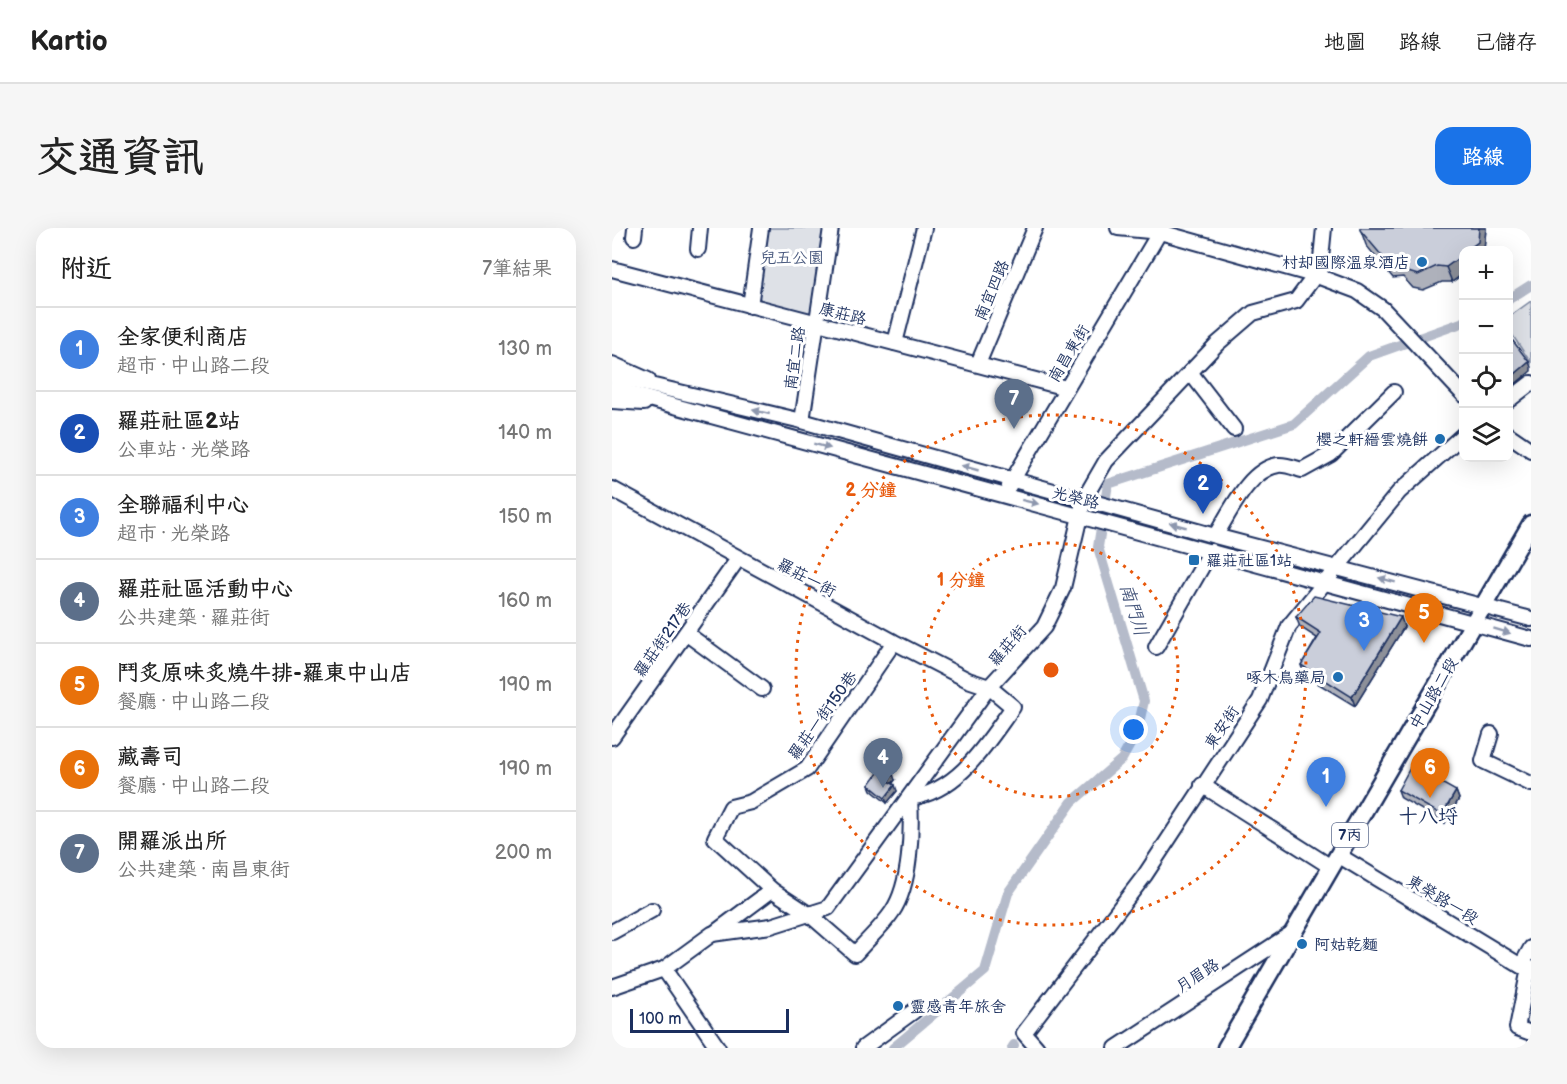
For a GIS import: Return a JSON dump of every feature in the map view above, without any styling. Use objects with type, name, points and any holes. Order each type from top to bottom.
[{"type":"main road","name":"中山路二段","points":[[1226,1048],[1297,930],[1531,524]]},
{"type":"street","points":[[699,249],[700,228]]},
{"type":"street","points":[[750,306],[761,228]]},
{"type":"street","name":"南宜二路","points":[[802,421],[831,228]]},
{"type":"street","points":[[896,343],[924,228]]},
{"type":"street","name":"南宜四路","points":[[978,364],[1035,228]]},
{"type":"street","points":[[1118,228],[1161,230],[1317,276],[1357,291],[1383,309],[1409,334],[1459,389]]},
{"type":"street","name":"羅莊街","points":[[613,983],[664,969],[712,934],[771,926],[828,908],[989,687],[1044,627],[1063,588],[1084,499],[1106,460],[1217,344],[1253,313],[1296,301],[1317,276],[1323,248],[1324,228]]},
{"type":"street","name":"南昌東街","points":[[1005,496],[1011,480],[1161,230]]},
{"type":"street","name":"康莊路","points":[[612,269],[1066,387]]},
{"type":"street","points":[[612,364],[624,367],[666,397]]},
{"type":"street","points":[[1190,372],[1234,429]]},
{"type":"street","name":"光榮路","points":[[612,376],[666,397],[1005,496],[1531,639]]},
{"type":"street","points":[[1513,397],[1531,383]]},
{"type":"street","name":"光榮路","points":[[612,389],[802,421],[1215,536],[1338,566],[1531,619]]},
{"type":"street","points":[[1215,536],[1251,482],[1263,471],[1280,465],[1302,470],[1331,454],[1394,392]]},
{"type":"street","points":[[612,401],[666,397]]},
{"type":"street","name":"東安街","points":[[1037,1048],[1024,1033],[1145,875],[1260,700],[1289,626],[1407,484],[1459,438]]},
{"type":"street","points":[[1513,438],[1531,450]]},
{"type":"street","name":"羅莊一街","points":[[612,489],[894,642],[968,680],[989,687],[1013,707],[969,768],[924,796],[910,798]]},
{"type":"street","points":[[1156,647],[1211,551]]},
{"type":"street","name":"羅莊街217巷","points":[[612,737],[738,559]]},
{"type":"street","points":[[687,634],[762,688]]},
{"type":"street","name":"羅莊一街150巷","points":[[772,890],[716,838],[731,807],[751,802],[807,769],[894,642]]},
{"type":"street","points":[[1491,734],[1483,761],[1531,784]]},
{"type":"street","name":"東榮路一段","points":[[1202,785],[1527,968]]},
{"type":"street","points":[[712,934],[772,890],[810,915],[855,954],[892,912],[903,893],[912,825],[910,798]]},
{"type":"street","points":[[612,932],[652,910]]},
{"type":"street","name":"月眉路","points":[[1116,1048],[1297,930]]},
{"type":"street","points":[[1531,948],[1517,1028],[1531,1034]]},
{"type":"street","points":[[664,969],[718,1048]]},
{"type":"street","points":[[863,1048],[914,1011]]},
{"type":"green space","name":"兒五公園","points":[[768,228],[825,228],[811,315],[757,303]]},
{"type":"green space","points":[[1531,301],[1531,363],[1513,336],[1513,314]]},
{"type":"building","name":"村却國際溫泉酒店","points":[[1360,228],[1479,228],[1478,242],[1472,246],[1459,246],[1459,258],[1446,267],[1437,266],[1418,275],[1408,272],[1398,262],[1388,263]]},
{"type":"building","points":[[1513,341],[1529,362],[1513,376]]},
{"type":"building","points":[[1314,596],[1401,617],[1352,697],[1301,665],[1321,633],[1296,617]]},
{"type":"building","points":[[883,766],[893,774],[888,781],[895,785],[885,798],[869,785]]},
{"type":"building","points":[[1411,766],[1456,791],[1442,815],[1398,790]]},
{"type":"waterway","name":"南門川","points":[[1513,296],[1531,285]]},
{"type":"waterway","name":"南門川","points":[[893,1048],[985,971],[1008,893],[1072,802],[1122,759],[1137,732],[1144,701],[1098,547],[1108,484],[1294,424],[1369,356],[1459,324]]},
{"type":"place","name":"村却國際溫泉酒店","points":[[1422,262]]},
{"type":"place","name":"開羅派出所","points":[[1014,429]]},
{"type":"place","name":"櫻之軒縉雲燒餅","points":[[1440,439]]},
{"type":"place","name":"羅莊社區2站","points":[[1203,514]]},
{"type":"place","name":"羅莊社區1站","points":[[1194,560]]},
{"type":"place","name":"鬥炙原味炙燒牛排-羅東中山店","points":[[1424,643]]},
{"type":"place","name":"全聯福利中心","points":[[1364,651]]},
{"type":"place","name":"啄木鳥藥局","points":[[1338,677]]},
{"type":"place","name":"羅莊社區活動中心","points":[[883,788]]},
{"type":"place","name":"藏壽司","points":[[1430,798]]},
{"type":"place","name":"全家便利商店","points":[[1326,807]]},
{"type":"place","name":"阿姑乾麵","points":[[1302,944]]},
{"type":"place","name":"靈感青年旅舍","points":[[898,1006]]},
{"type":"district","name":"十八埒","points":[[1428,816]]}]
